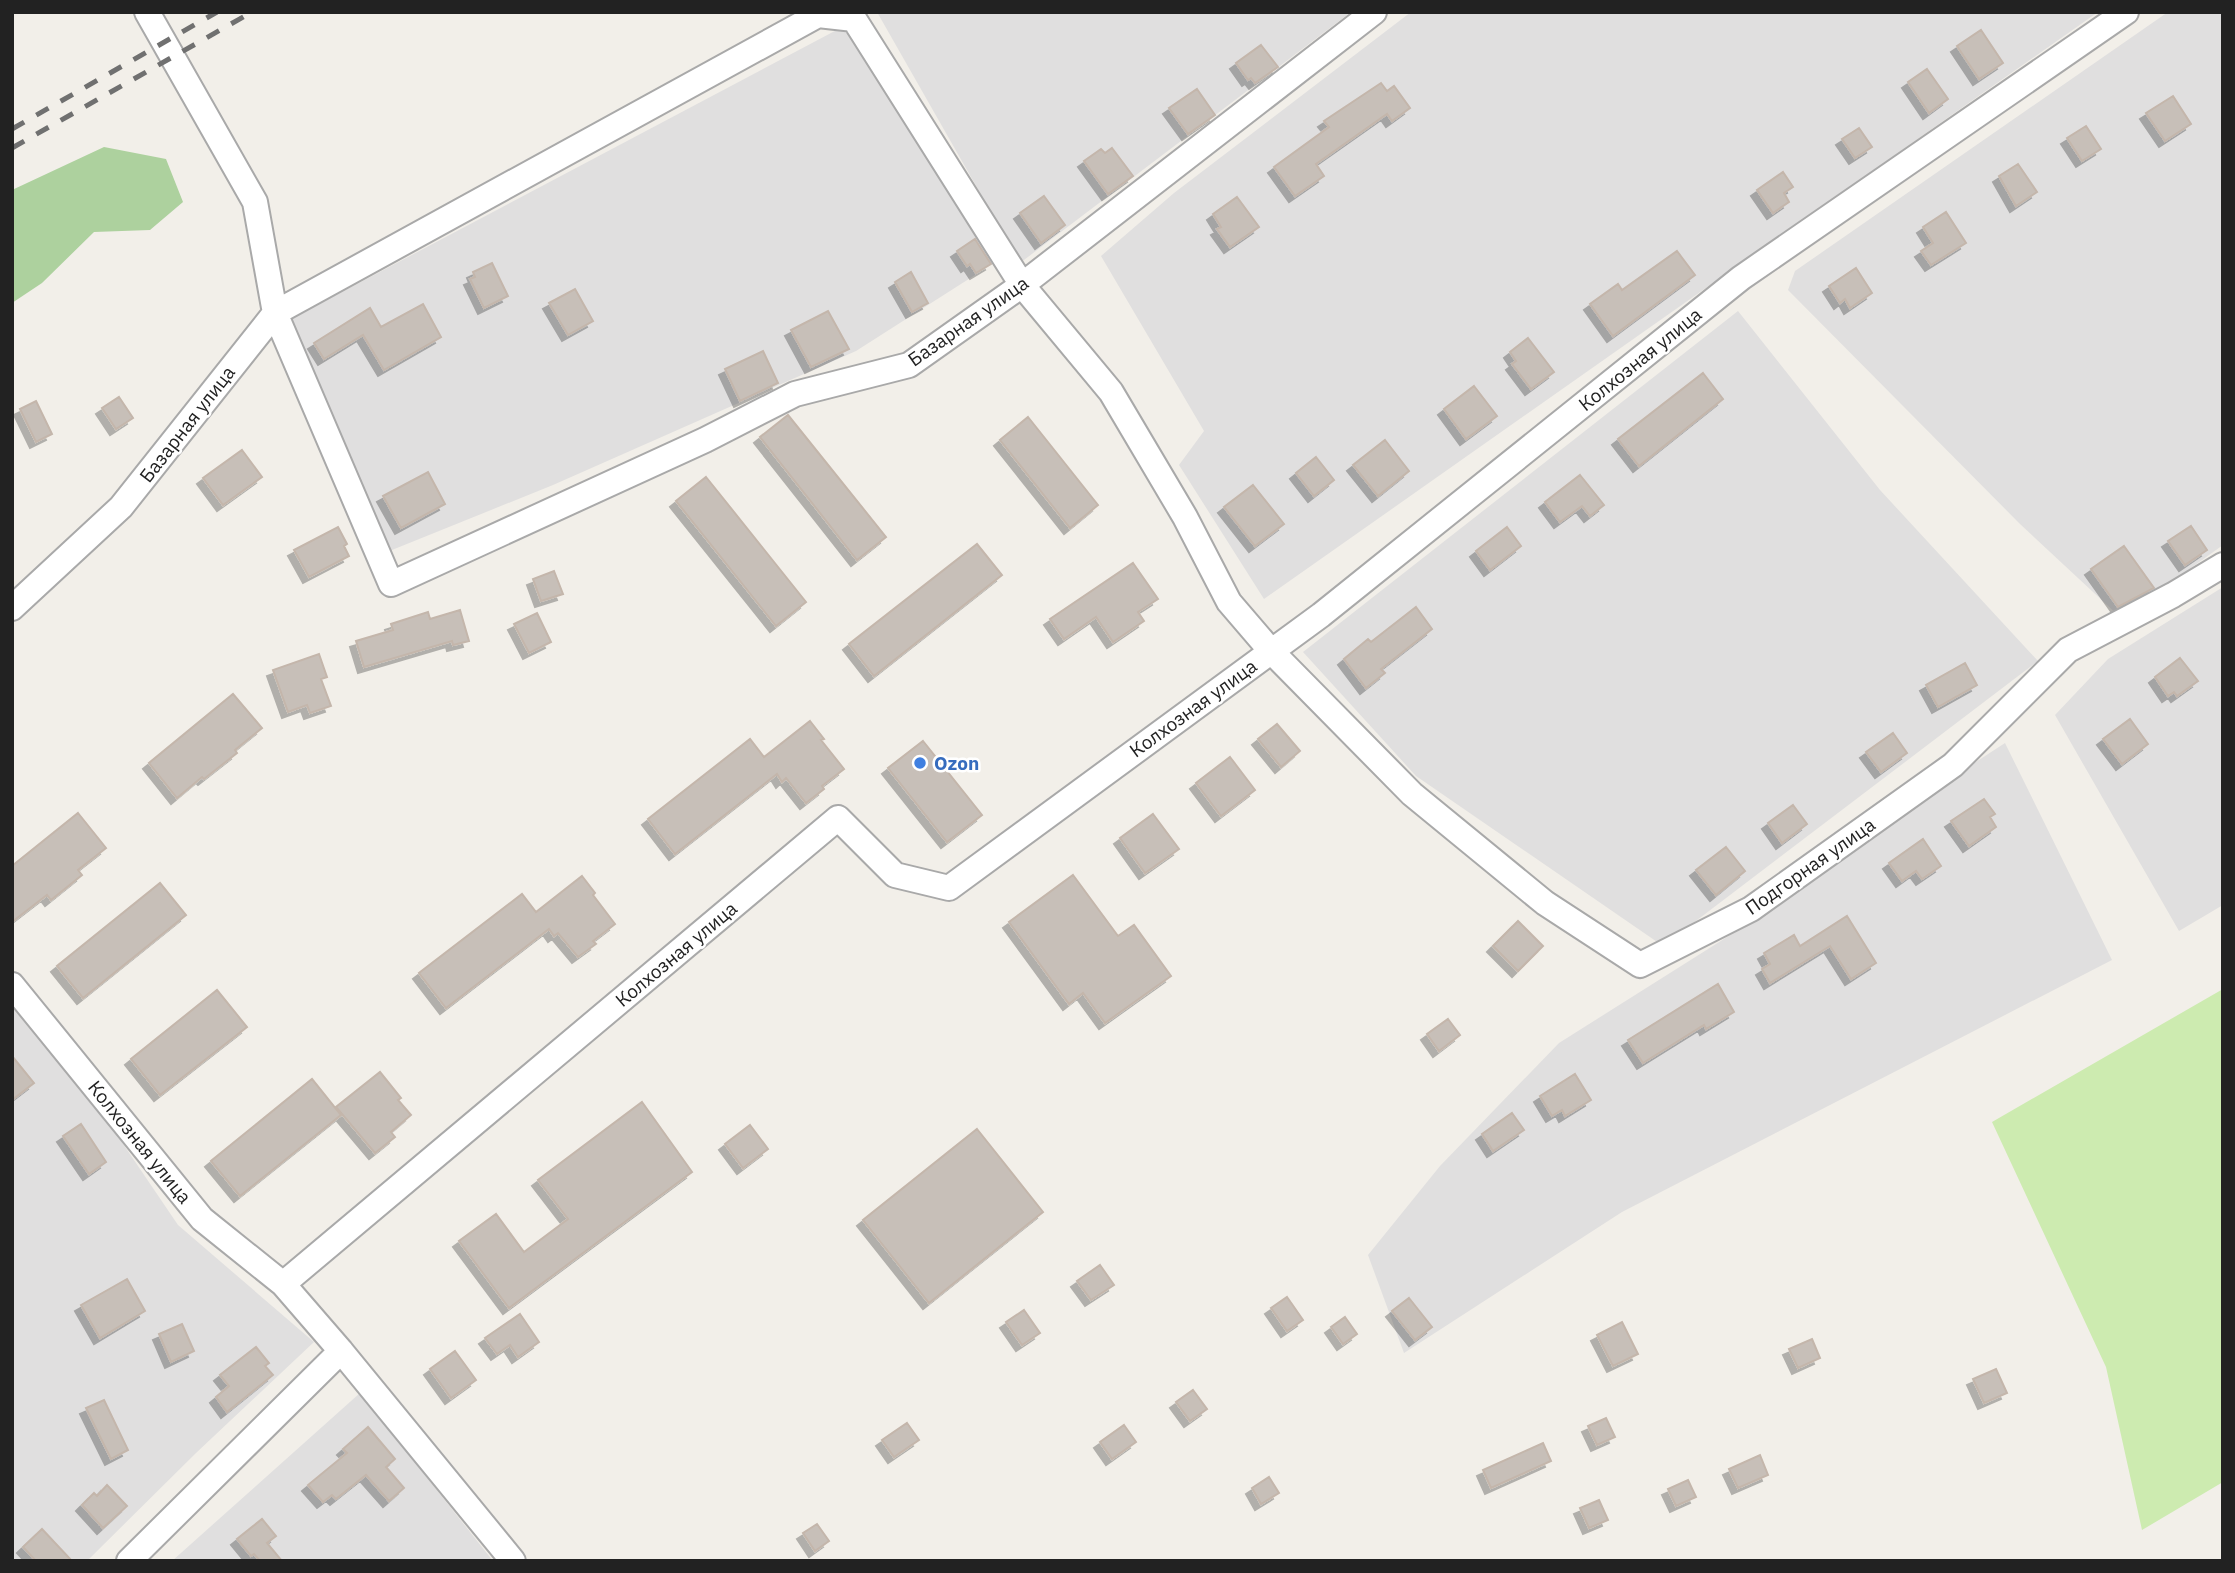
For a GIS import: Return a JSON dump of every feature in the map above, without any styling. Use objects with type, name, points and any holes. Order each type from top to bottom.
[{"type":"street","points":[[147,12],[255,202],[275,313],[818,15],[854,19],[1022,285],[1111,392],[1185,517],[1228,602],[1271,651]]},
{"type":"street","name":"Базарная улица","points":[[12,608],[121,507],[275,313],[391,584],[705,440],[795,394],[909,365],[1022,285],[1374,12]]},
{"type":"street","name":"Колхозная улица","points":[[282,1284],[838,818],[895,875],[949,888],[1321,615],[1741,278],[2126,12]]},
{"type":"street","name":"Подгорная улица","points":[[1271,651],[1412,794],[1545,903],[1640,965],[1751,909],[1953,765],[2068,650],[2173,595],[2223,565]]},
{"type":"street","name":"Колхозная улица","points":[[12,985],[202,1219],[282,1284],[341,1351],[513,1561]]},
{"type":"street","points":[[129,1561],[341,1351]]},
{"type":"shaded area","points":[[877,12],[1351,12],[1020,263]]},
{"type":"shaded area","points":[[1411,12],[2098,12],[1264,599],[1179,465],[1204,431],[1101,256],[1174,193]]},
{"type":"shaded area","points":[[2168,12],[2223,12],[2223,545],[2121,618],[2020,524],[1788,290],[1795,271]]},
{"type":"shaded area","points":[[848,24],[997,261],[856,351],[553,485],[387,552],[289,320]]},
{"type":"shaded area","points":[[1738,311],[1880,490],[2038,661],[1663,946],[1416,776],[1303,652]]},
{"type":"shaded area","points":[[2223,587],[2223,905],[2179,931],[2055,715],[2108,659]]},
{"type":"shaded area","points":[[2005,743],[2112,960],[1622,1212],[1404,1353],[1368,1255],[1440,1166],[1559,1043],[1735,932]]},
{"type":"shaded area","points":[[12,1003],[100,1110],[178,1225],[314,1342],[87,1561],[12,1561]]},
{"type":"shaded area","points":[[360,1393],[493,1561],[172,1561]]},
{"type":"green space","points":[[104,147],[166,159],[183,202],[150,230],[94,232],[42,283],[12,303],[12,190]]},
{"type":"green space","points":[[2223,989],[2223,1482],[2142,1530],[2106,1367],[1992,1122]]},
{"type":"building","points":[[1981,30],[2003,63],[1979,79],[1957,46]]},
{"type":"building","points":[[1261,45],[1278,67],[1255,83],[1251,78],[1248,80],[1236,63]]},
{"type":"building","points":[[1927,69],[1948,99],[1929,113],[1908,82]]},
{"type":"building","points":[[1381,83],[1387,91],[1394,86],[1410,108],[1392,121],[1387,114],[1316,164],[1324,176],[1295,196],[1274,167],[1329,127],[1324,121]]},
{"type":"building","points":[[1197,89],[1215,115],[1188,134],[1169,108]]},
{"type":"building","points":[[2173,96],[2191,124],[2165,141],[2146,113]]},
{"type":"building","points":[[2086,126],[2101,149],[2082,161],[2067,138]]},
{"type":"building","points":[[1859,128],[1872,147],[1855,158],[1842,139]]},
{"type":"building","points":[[1112,148],[1133,176],[1108,194],[1084,161],[1101,149],[1105,153]]},
{"type":"building","points":[[2018,164],[2037,192],[2016,206],[1999,176]]},
{"type":"building","points":[[1783,172],[1793,187],[1784,193],[1789,202],[1773,213],[1757,190]]},
{"type":"building","points":[[1044,196],[1065,225],[1041,243],[1020,213]]},
{"type":"building","points":[[1237,197],[1259,227],[1230,247],[1217,229],[1221,227],[1213,214]]},
{"type":"building","points":[[1946,212],[1966,243],[1931,265],[1921,251],[1933,243],[1923,227]]},
{"type":"building","points":[[975,239],[991,264],[976,273],[970,264],[967,266],[957,251]]},
{"type":"building","points":[[1677,251],[1695,275],[1613,336],[1590,304],[1618,284],[1622,290]]},
{"type":"building","points":[[492,263],[508,296],[484,308],[470,279],[475,277],[473,272]]},
{"type":"building","points":[[1856,268],[1872,293],[1850,308],[1845,299],[1840,303],[1829,286]]},
{"type":"building","points":[[911,272],[928,303],[912,312],[895,282]]},
{"type":"building","points":[[575,289],[593,321],[568,335],[549,303]]},
{"type":"building","points":[[423,304],[441,337],[384,370],[363,335],[324,359],[314,343],[370,308],[381,327]]},
{"type":"building","points":[[828,311],[849,349],[811,367],[791,330]]},
{"type":"building","points":[[1528,338],[1554,372],[1531,389],[1512,364],[1516,361],[1510,352]]},
{"type":"building","points":[[763,351],[778,383],[740,401],[725,369]]},
{"type":"building","points":[[1703,373],[1723,399],[1639,466],[1618,439]]},
{"type":"building","points":[[1474,386],[1497,416],[1466,439],[1444,409]]},
{"type":"building","points":[[119,397],[133,418],[116,429],[102,408]]},
{"type":"building","points":[[36,401],[52,434],[36,442],[20,409]]},
{"type":"building","points":[[788,415],[886,537],[857,560],[760,437]]},
{"type":"building","points":[[1028,417],[1098,505],[1070,528],[1000,440]]},
{"type":"building","points":[[1385,440],[1409,471],[1378,496],[1353,465]]},
{"type":"building","points":[[242,450],[262,477],[223,505],[203,478]]},
{"type":"building","points":[[1316,457],[1334,480],[1314,496],[1296,473]]},
{"type":"building","points":[[428,472],[445,504],[401,528],[383,496]]},
{"type":"building","points":[[1580,475],[1604,505],[1590,516],[1582,506],[1560,522],[1545,502]]},
{"type":"building","points":[[706,477],[806,602],[776,626],[676,501]]},
{"type":"building","points":[[1253,485],[1284,524],[1255,546],[1224,507]]},
{"type":"building","points":[[2191,526],[2207,550],[2185,565],[2168,541]]},
{"type":"building","points":[[338,527],[347,544],[344,546],[349,556],[309,577],[294,550]]},
{"type":"building","points":[[1507,527],[1521,546],[1490,570],[1476,551]]},
{"type":"building","points":[[977,544],[1002,575],[874,676],[849,644]]},
{"type":"building","points":[[2124,546],[2154,588],[2118,607],[2091,569]]},
{"type":"building","points":[[1133,563],[1158,599],[1138,612],[1144,621],[1113,642],[1096,617],[1064,639],[1050,619]]},
{"type":"building","points":[[554,571],[563,594],[541,601],[533,579]]},
{"type":"building","points":[[1416,607],[1432,629],[1381,669],[1385,673],[1366,688],[1344,659],[1368,639],[1371,642]]},
{"type":"building","points":[[460,610],[469,641],[453,645],[452,641],[364,667],[356,641],[393,630],[391,624],[428,612],[430,619]]},
{"type":"building","points":[[537,613],[551,642],[529,653],[514,624]]},
{"type":"building","points":[[319,654],[327,677],[321,679],[331,706],[310,713],[307,705],[288,712],[273,670]]},
{"type":"building","points":[[2180,658],[2198,681],[2177,696],[2174,692],[2168,696],[2155,677]]},
{"type":"building","points":[[1965,663],[1977,685],[1938,707],[1926,685]]},
{"type":"building","points":[[233,694],[262,728],[235,750],[237,753],[177,798],[149,763]]},
{"type":"building","points":[[2130,719],[2148,744],[2122,764],[2103,739]]},
{"type":"building","points":[[810,721],[844,769],[822,786],[824,789],[806,803],[786,778],[782,782],[777,774],[675,854],[648,819],[750,739],[764,757]]},
{"type":"building","points":[[1277,724],[1300,751],[1281,767],[1258,739]]},
{"type":"building","points":[[1893,733],[1907,753],[1881,772],[1866,752]]},
{"type":"building","points":[[923,741],[982,815],[947,842],[888,768]]},
{"type":"building","points":[[1230,757],[1255,790],[1221,816],[1196,783]]},
{"type":"building","points":[[1984,799],[1995,814],[1990,817],[1996,827],[1969,846],[1951,821]]},
{"type":"building","points":[[1793,805],[1807,824],[1782,843],[1768,823]]},
{"type":"building","points":[[78,813],[106,848],[78,870],[82,875],[51,900],[47,895],[12,922],[12,866]]},
{"type":"building","points":[[1153,814],[1179,849],[1145,873],[1120,838]]},
{"type":"building","points":[[1923,839],[1941,866],[1922,879],[1916,871],[1902,881],[1889,863]]},
{"type":"building","points":[[1726,847],[1745,871],[1716,895],[1696,870]]},
{"type":"building","points":[[1073,875],[1118,936],[1134,925],[1171,976],[1105,1023],[1083,993],[1069,1004],[1009,922]]},
{"type":"building","points":[[582,876],[615,924],[593,941],[596,944],[578,957],[558,933],[554,936],[549,929],[446,1008],[419,973],[522,894],[536,912]]},
{"type":"building","points":[[160,883],[186,915],[83,998],[57,966]]},
{"type":"building","points":[[1847,916],[1876,963],[1851,979],[1830,946],[1770,983],[1762,969],[1770,964],[1764,953],[1794,935],[1800,946]]},
{"type":"building","points":[[1518,921],[1543,946],[1518,971],[1493,946]]},
{"type":"building","points":[[1718,984],[1734,1012],[1706,1029],[1704,1025],[1643,1063],[1628,1040]]},
{"type":"building","points":[[217,990],[247,1027],[160,1095],[131,1059]]},
{"type":"building","points":[[1448,1019],[1460,1035],[1439,1051],[1427,1034]]},
{"type":"building","points":[[12,1056],[34,1083],[12,1100]]},
{"type":"building","points":[[380,1072],[411,1115],[391,1132],[395,1137],[375,1153],[336,1107]]},
{"type":"building","points":[[1575,1074],[1591,1100],[1565,1116],[1562,1110],[1552,1116],[1540,1096]]},
{"type":"building","points":[[312,1079],[341,1115],[240,1196],[211,1161]]},
{"type":"building","points":[[642,1102],[692,1172],[509,1308],[459,1241],[496,1214],[524,1252],[568,1219],[538,1180]]},
{"type":"building","points":[[1512,1113],[1524,1130],[1493,1151],[1482,1134]]},
{"type":"building","points":[[81,1124],[106,1162],[89,1174],[63,1136]]},
{"type":"building","points":[[750,1125],[768,1149],[743,1168],[725,1144]]},
{"type":"building","points":[[977,1129],[1043,1212],[929,1303],[863,1220]]},
{"type":"building","points":[[1100,1265],[1114,1285],[1091,1300],[1077,1281]]},
{"type":"building","points":[[127,1279],[145,1311],[100,1338],[81,1305]]},
{"type":"building","points":[[1287,1297],[1303,1320],[1287,1331],[1271,1308]]},
{"type":"building","points":[[1409,1298],[1432,1327],[1415,1340],[1392,1311]]},
{"type":"building","points":[[1024,1310],[1040,1333],[1022,1345],[1006,1322]]},
{"type":"building","points":[[520,1314],[539,1342],[518,1357],[510,1345],[497,1354],[485,1338]]},
{"type":"building","points":[[1345,1317],[1357,1334],[1343,1344],[1331,1327]]},
{"type":"building","points":[[1622,1322],[1638,1354],[1613,1366],[1597,1335]]},
{"type":"building","points":[[182,1324],[194,1351],[171,1362],[159,1334]]},
{"type":"building","points":[[1812,1339],[1820,1358],[1798,1368],[1789,1349]]},
{"type":"building","points":[[256,1347],[269,1363],[265,1366],[273,1375],[227,1412],[216,1397],[229,1386],[220,1375]]},
{"type":"building","points":[[455,1351],[476,1380],[451,1398],[430,1369]]},
{"type":"building","points":[[1996,1369],[2007,1393],[1984,1403],[1973,1379]]},
{"type":"building","points":[[1193,1390],[1207,1409],[1190,1421],[1176,1402]]},
{"type":"building","points":[[104,1400],[128,1450],[111,1459],[86,1408]]},
{"type":"building","points":[[1606,1418],[1615,1437],[1597,1445],[1588,1426]]},
{"type":"building","points":[[907,1423],[919,1440],[894,1457],[882,1440]]},
{"type":"building","points":[[1124,1425],[1136,1442],[1112,1459],[1100,1442]]},
{"type":"building","points":[[368,1427],[395,1459],[386,1467],[404,1488],[389,1501],[366,1475],[336,1499],[332,1495],[323,1502],[308,1485],[347,1453],[343,1449]]},
{"type":"building","points":[[1543,1443],[1551,1461],[1491,1488],[1483,1470]]},
{"type":"building","points":[[1760,1455],[1768,1475],[1738,1488],[1729,1469]]},
{"type":"building","points":[[1269,1477],[1279,1493],[1261,1504],[1252,1488]]},
{"type":"building","points":[[1688,1480],[1696,1497],[1676,1506],[1668,1489]]},
{"type":"building","points":[[107,1485],[127,1506],[103,1528],[82,1505],[94,1493],[97,1496]]},
{"type":"building","points":[[1599,1500],[1608,1520],[1589,1528],[1580,1508]]},
{"type":"building","points":[[262,1519],[276,1536],[267,1543],[282,1561],[260,1561],[254,1554],[251,1556],[237,1539]]},
{"type":"building","points":[[817,1524],[829,1541],[815,1551],[803,1533]]},
{"type":"building","points":[[42,1529],[72,1561],[36,1561],[23,1547]]},
{"type":"railway","points":[[12,129],[217,12]]},
{"type":"railway","points":[[12,148],[252,12]]},
{"type":"place","name":"Ozon","points":[[920,763]]}]
